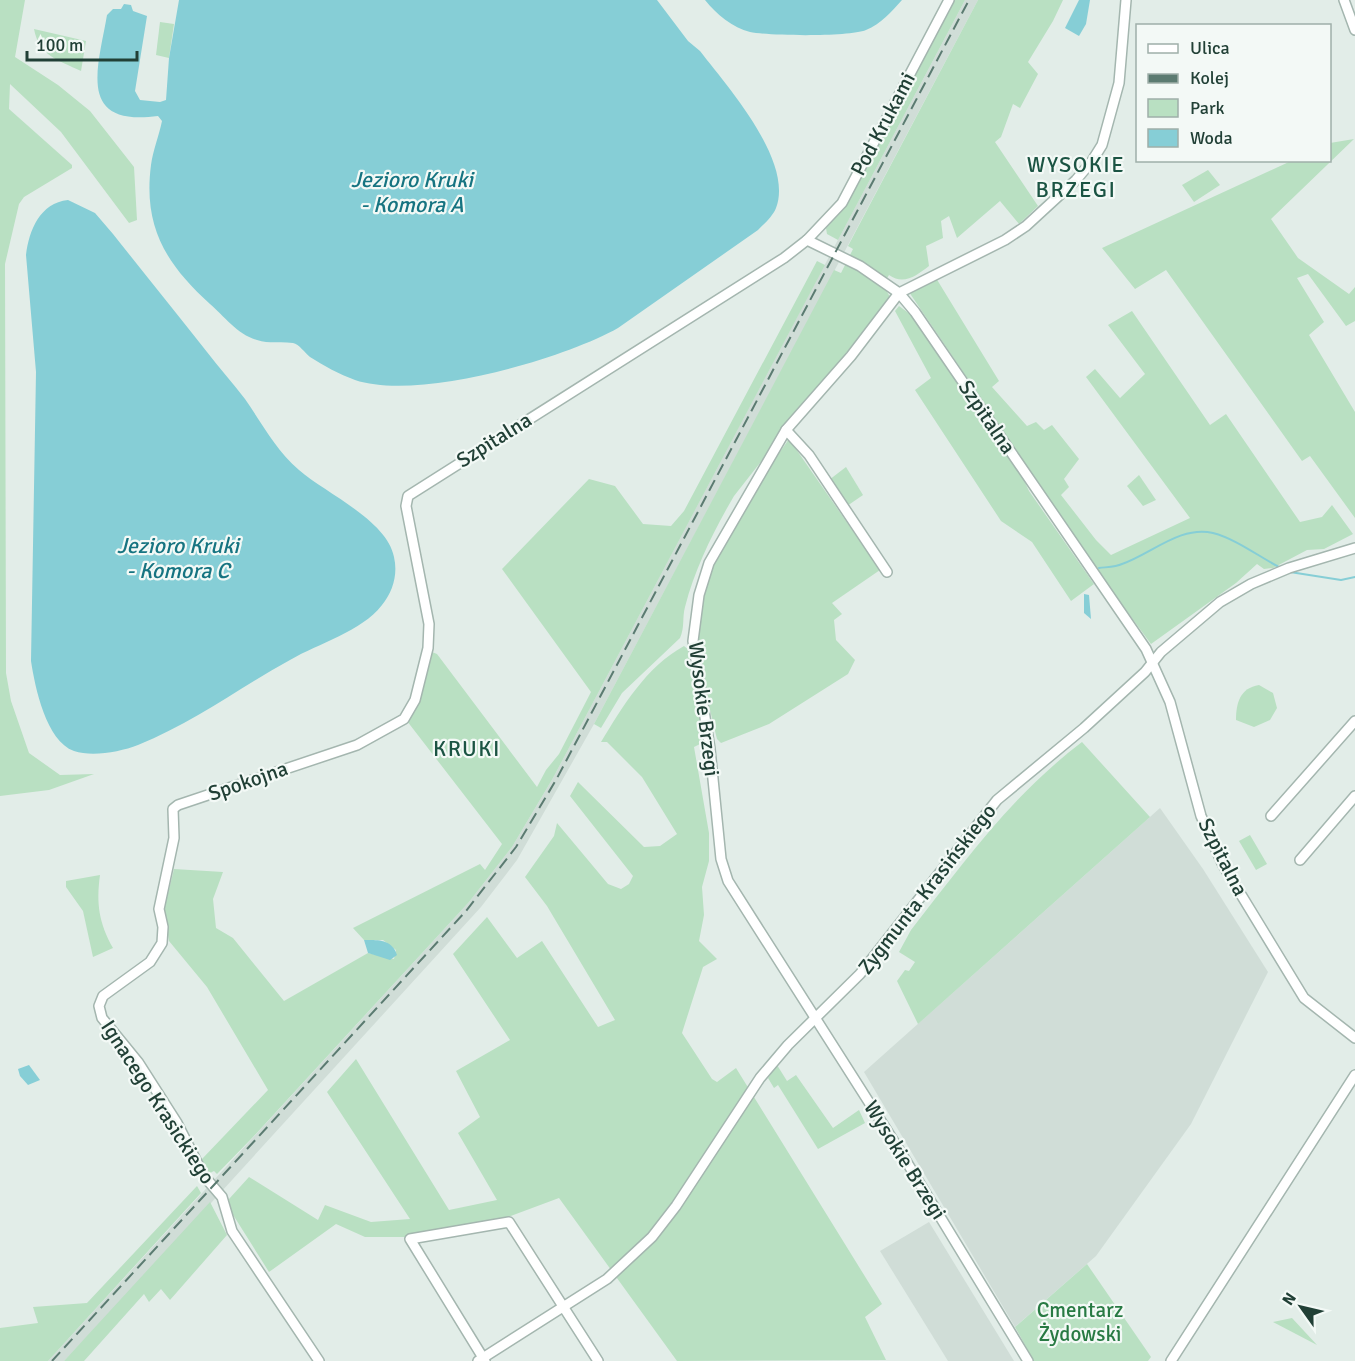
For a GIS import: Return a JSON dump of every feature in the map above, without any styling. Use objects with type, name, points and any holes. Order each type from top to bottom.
[{"type":"street","name":"Pod Krukami","points":[[807,240],[842,203],[949,0]]},
{"type":"street","name":"Wysokie Brzegi","points":[[1028,1361],[816,1018],[737,895],[724,870],[710,749],[693,641],[699,595],[709,563],[786,430],[851,357],[899,293],[1005,240],[1026,226],[1076,180],[1092,161],[1102,145],[1119,82],[1126,0]]},
{"type":"street","points":[[1344,0],[1355,30]]},
{"type":"street","name":"Szpitalna","points":[[357,745],[404,719],[415,700],[428,648],[429,624],[424,587],[406,506],[408,496],[784,258],[807,240],[860,266],[899,293],[915,312],[1153,663],[1170,702],[1201,816],[1223,865],[1304,998],[1355,1038]]},
{"type":"street","points":[[786,430],[809,455],[887,572]]},
{"type":"street","name":"Zygmunta Krasińskiego","points":[[482,1360],[617,1270],[658,1229],[760,1078],[860,974],[997,800],[1084,728],[1153,663],[1161,652],[1220,602],[1251,584],[1289,568],[1355,548]]},
{"type":"street","points":[[1271,816],[1355,721]]},
{"type":"street","name":"Spokojna","points":[[173,843],[173,809],[178,805],[357,745]]},
{"type":"street","points":[[1300,860],[1355,796]]},
{"type":"street","name":"Ignacego Krasickiego","points":[[173,843],[170,866],[161,893],[162,943],[150,963],[103,996],[99,1006],[102,1018],[138,1062],[177,1123],[204,1176],[222,1197],[232,1231],[319,1361]]},
{"type":"street","points":[[1331,1021],[1355,1029]]},
{"type":"street","points":[[1170,1361],[1355,1075]]},
{"type":"street","points":[[482,1360],[410,1239],[508,1222],[598,1361]]},
{"type":"shaded area","points":[[965,0],[978,0],[594,724],[517,860],[481,907],[138,1283],[64,1361],[48,1361],[469,902],[512,847],[553,778]]},
{"type":"shaded area","points":[[1160,808],[1203,869],[1268,972],[1191,1124],[1096,1256],[1015,1327],[864,1072]]},
{"type":"shaded area","points":[[929,1222],[1014,1361],[948,1361],[880,1251]]},
{"type":"green space","points":[[0,0],[25,0],[15,57],[58,85],[90,111],[134,167],[137,220],[129,223],[61,132],[10,84],[9,109],[72,165],[72,168],[24,197],[19,204],[5,264],[6,673],[11,701],[29,753],[60,775],[94,774],[49,790],[0,796]]},
{"type":"green space","points":[[953,0],[965,0],[838,240],[827,234],[826,228],[843,209]]},
{"type":"green space","points":[[978,0],[1063,0],[1028,62],[1038,74],[1020,108],[1013,104],[1001,137],[995,142],[1038,206],[1019,224],[1000,201],[957,238],[949,216],[941,221],[943,238],[926,246],[929,266],[910,278],[900,280],[889,275],[886,280],[850,255],[853,249],[848,246]]},
{"type":"green space","points":[[160,22],[174,24],[169,58],[156,55]]},
{"type":"green space","points":[[34,29],[86,41],[81,71],[57,60],[45,51]]},
{"type":"green space","points":[[1354,139],[1331,161],[1331,143]]},
{"type":"green space","points":[[1289,162],[1330,162],[1271,219],[1298,258],[1349,294],[1355,287],[1355,321],[1346,326],[1308,274],[1297,278],[1324,322],[1309,335],[1355,412],[1355,518],[1310,456],[1302,461],[1166,270],[1135,289],[1102,248]]},
{"type":"green space","points":[[1208,170],[1220,185],[1194,202],[1182,185]]},
{"type":"green space","points":[[817,261],[825,265],[553,778],[512,847],[469,902],[253,1137],[217,1174],[214,1171],[206,1175],[202,1159],[268,1090],[207,987],[169,941],[164,910],[174,869],[223,872],[213,899],[216,928],[233,938],[284,1001],[368,953],[394,959],[396,950],[383,940],[364,940],[353,928],[480,864],[485,870],[502,844],[407,721],[423,688],[432,652],[437,654],[537,787],[546,770],[559,754],[591,692],[502,569],[589,479],[615,486],[643,524],[671,526],[684,511]]},
{"type":"green space","points":[[846,263],[886,290],[890,297],[734,496],[712,536],[694,578],[685,607],[680,638],[622,693],[601,728],[594,724],[834,270],[841,273]]},
{"type":"green space","points":[[936,278],[999,381],[992,387],[1027,426],[1036,422],[1044,430],[1052,425],[1079,459],[1064,479],[1069,487],[1061,495],[1096,540],[1111,555],[1190,518],[1086,377],[1095,369],[1120,398],[1145,374],[1108,325],[1132,311],[1210,425],[1226,414],[1300,522],[1322,517],[1332,505],[1353,534],[1324,549],[1307,550],[1273,568],[1264,569],[1257,564],[1236,583],[1151,644],[1103,579],[909,292]]},
{"type":"green space","points":[[899,306],[914,317],[1020,472],[1029,491],[1094,584],[1071,601],[1032,542],[1001,521],[915,390],[931,378],[895,311]]},
{"type":"green space","points":[[789,439],[880,570],[832,603],[842,614],[834,620],[836,640],[855,660],[848,674],[769,724],[721,743],[717,739],[697,651],[694,633],[694,604],[699,584],[720,540]]},
{"type":"green space","points":[[846,467],[863,495],[847,506],[829,480]]},
{"type":"green space","points":[[1139,475],[1156,500],[1143,506],[1127,486]]},
{"type":"green space","points":[[684,646],[690,651],[706,741],[694,747],[709,833],[709,861],[702,887],[704,915],[699,941],[717,959],[703,967],[682,1033],[712,1079],[717,1082],[736,1068],[882,1304],[865,1317],[886,1360],[677,1361],[559,1198],[508,1217],[411,1237],[365,1237],[336,1224],[269,1272],[230,1210],[229,1199],[249,1177],[318,1220],[325,1205],[371,1222],[410,1219],[327,1092],[356,1059],[449,1210],[497,1200],[458,1133],[480,1117],[456,1071],[510,1040],[453,954],[487,917],[517,958],[542,941],[598,1027],[615,1020],[547,906],[525,877],[554,836],[557,823],[608,884],[621,889],[629,884],[633,876],[570,796],[578,782],[644,847],[660,846],[677,834],[642,777],[607,742],[601,742],[636,688],[658,665]]},
{"type":"green space","points":[[1259,685],[1273,693],[1277,708],[1270,720],[1254,727],[1236,720],[1236,714],[1238,702],[1243,693]]},
{"type":"green space","points":[[1082,742],[1150,817],[918,1024],[897,981],[905,970],[909,971],[915,962],[899,952],[911,930],[990,830],[1033,784]]},
{"type":"green space","points":[[1250,835],[1267,864],[1256,870],[1239,841]]},
{"type":"green space","points":[[100,875],[98,895],[100,913],[104,930],[113,948],[93,957],[83,911],[66,887],[66,881]]},
{"type":"green space","points":[[777,1065],[787,1081],[796,1075],[833,1128],[859,1110],[865,1123],[818,1149],[778,1085],[774,1088],[768,1078]]},
{"type":"green space","points":[[197,1186],[201,1193],[48,1361],[0,1361],[0,1328],[38,1323],[33,1307],[87,1303]]},
{"type":"green space","points":[[210,1202],[227,1235],[170,1300],[161,1289],[149,1302],[144,1294],[84,1361],[64,1361]]},
{"type":"green space","name":"Cmentarz Żydowski","points":[[1087,1264],[1151,1357],[1148,1361],[1034,1361],[1015,1327]]},
{"type":"green space","points":[[1292,1318],[1317,1345],[1273,1322]]},
{"type":"water","name":"Jezioro Kruki - Komora A","points":[[179,0],[657,0],[688,41],[700,51],[726,84],[755,125],[776,169],[779,189],[776,208],[771,217],[758,230],[618,328],[562,353],[488,374],[450,381],[414,385],[382,385],[355,380],[310,357],[295,344],[262,341],[244,334],[181,274],[161,243],[155,226],[149,187],[152,159],[162,121],[158,116],[132,117],[114,112],[103,103],[98,90],[98,73],[107,15],[113,9],[121,9],[124,4],[131,5],[133,11],[147,16],[135,91],[140,100],[160,102],[166,100],[169,58]]},
{"type":"water","points":[[705,0],[902,0],[881,21],[866,30],[844,34],[791,35],[744,30],[725,20]]},
{"type":"water","points":[[1079,0],[1090,0],[1086,24],[1079,36],[1065,28]]},
{"type":"water","name":"Jezioro Kruki - Komora C","points":[[68,200],[95,213],[245,399],[283,454],[310,479],[368,519],[389,544],[395,563],[394,582],[389,594],[382,605],[363,623],[290,660],[197,716],[158,736],[131,748],[97,754],[74,751],[56,736],[49,725],[39,698],[31,661],[36,372],[26,255],[33,227],[43,212],[58,202]]},
{"type":"water","points":[[1084,594],[1089,595],[1091,619],[1084,613]]},
{"type":"water","points":[[364,940],[388,943],[397,955],[390,960],[368,953]]},
{"type":"water","points":[[29,1065],[40,1080],[28,1085],[20,1076],[18,1069]]},
{"type":"waterway","points":[[1099,568],[1120,565],[1178,537],[1201,532],[1213,533],[1230,539],[1279,567]]},
{"type":"waterway","points":[[1290,572],[1341,580],[1355,577]]},
{"type":"railway","points":[[52,1361],[466,911],[516,847],[556,780],[969,0]]},
{"type":"district","name":"WYSOKIE BRZEGI","points":[[1076,176]]},
{"type":"district","name":"KRUKI","points":[[467,748]]}]
